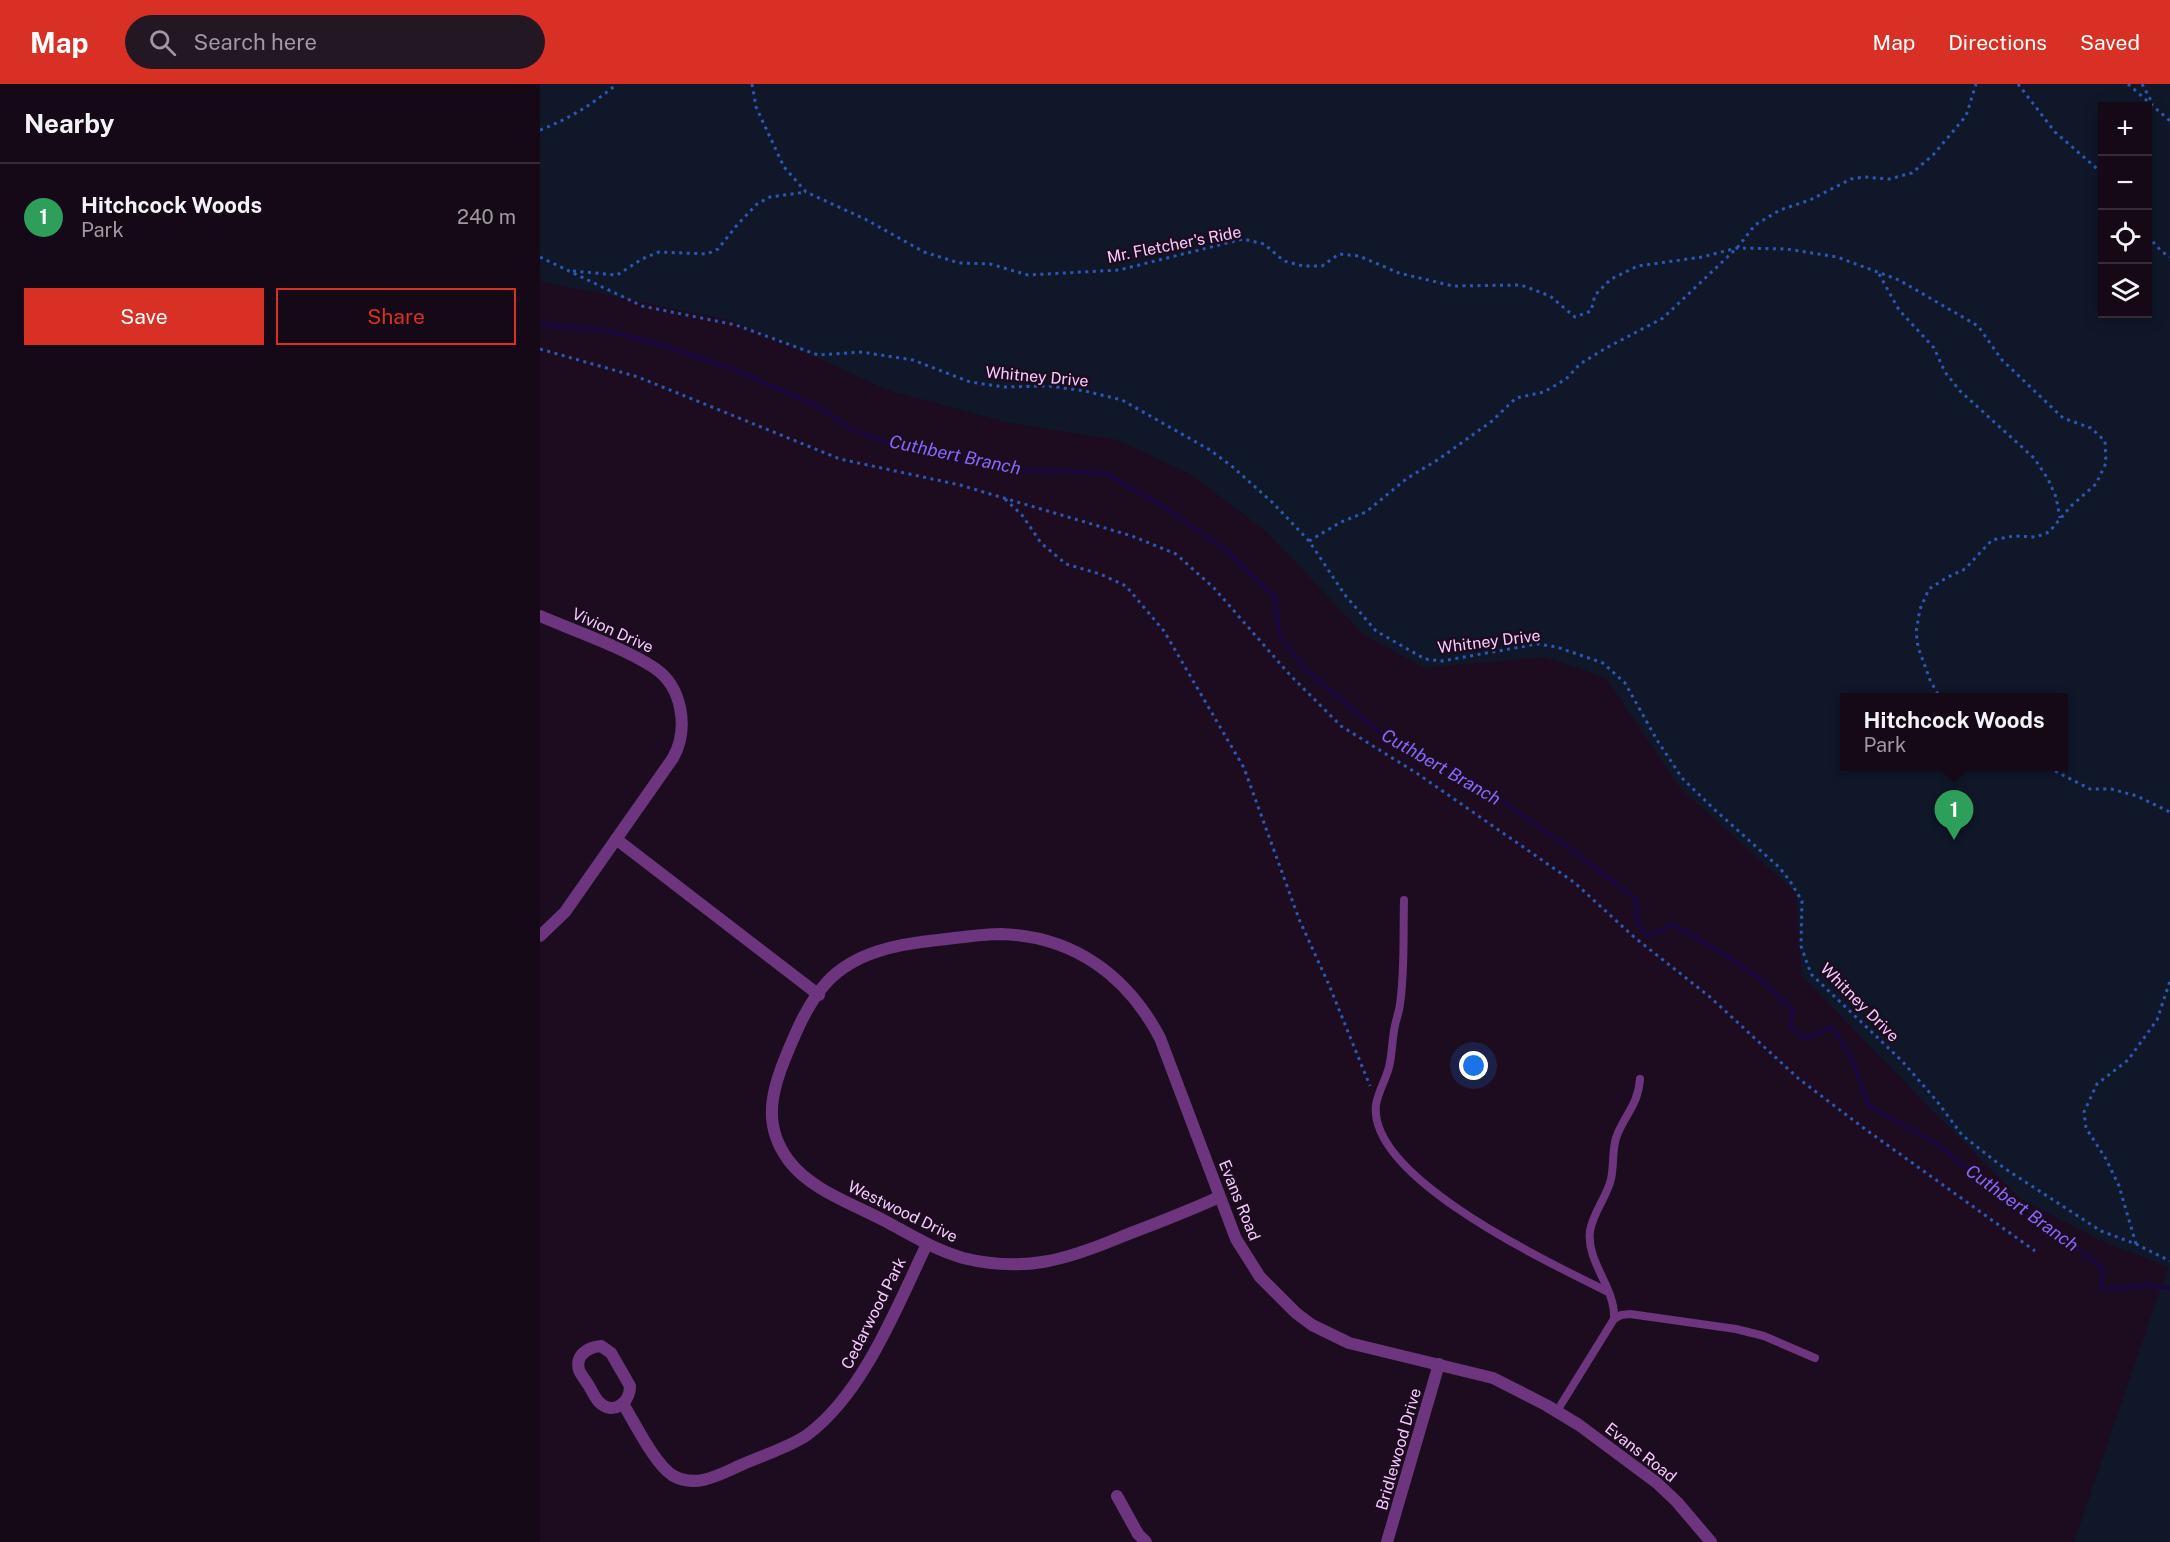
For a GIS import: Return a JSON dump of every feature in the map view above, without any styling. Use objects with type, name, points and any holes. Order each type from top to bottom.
[{"type":"street","name":"Vivion Drive","points":[[540,616],[654,667],[663,676],[677,698],[682,722],[678,749],[565,912],[540,936]]},
{"type":"street","points":[[616,839],[819,995]]},
{"type":"street","name":"Evans Road","points":[[819,995],[827,982],[850,964],[883,949],[919,942],[983,934],[1003,934],[1043,940],[1085,957],[1116,978],[1141,1006],[1151,1022],[1160,1038],[1236,1239],[1247,1258],[1275,1294],[1312,1325],[1349,1343],[1493,1378],[1557,1411],[1657,1484],[1677,1502],[1711,1542]]},
{"type":"street","name":"Westwood Drive","points":[[819,995],[805,1015],[790,1045],[773,1091],[772,1120],[781,1147],[798,1171],[832,1195],[927,1244],[964,1258],[1000,1264],[1041,1263],[1068,1258],[1094,1249],[1178,1217],[1219,1197]]},
{"type":"street","name":"Cedarwood Park","points":[[623,1404],[664,1468],[681,1479],[692,1481],[712,1478],[806,1436],[826,1418],[857,1381],[927,1244]]},
{"type":"street","points":[[601,1346],[611,1353],[630,1386],[630,1394],[623,1404],[614,1408],[606,1407],[598,1401],[579,1371],[578,1363],[586,1350],[601,1346]]},
{"type":"street","name":"Bridlewood Drive","points":[[1388,1542],[1439,1364]]},
{"type":"street","points":[[1117,1496],[1138,1534],[1146,1542]]},
{"type":"lane","points":[[1404,900],[1400,1004],[1390,1066],[1376,1104],[1377,1119],[1388,1145],[1409,1170],[1436,1193],[1481,1225],[1608,1292]]},
{"type":"lane","points":[[1614,1319],[1613,1304],[1592,1251],[1590,1228],[1608,1188],[1616,1137],[1639,1094],[1640,1079]]},
{"type":"lane","points":[[1557,1411],[1614,1319],[1622,1315],[1630,1314],[1736,1329],[1764,1336],[1815,1358]]},
{"type":"path","points":[[540,130],[594,103],[616,84]]},
{"type":"path","name":"Mr. Fletcher's Ride","points":[[752,84],[756,107],[784,167],[806,192],[865,219],[924,252],[959,263],[990,264],[1028,275],[1119,270],[1243,239],[1264,244],[1284,261],[1304,266],[1322,266],[1338,254],[1359,256],[1399,273],[1453,286],[1521,285],[1550,296],[1575,317],[1591,311],[1595,295],[1611,279],[1638,266],[1737,248],[1787,249],[1837,257],[1899,280],[1978,326],[2002,360],[2063,418],[2091,428],[2105,441],[2106,463],[2096,484],[2049,531],[2036,537],[2014,536],[1992,540],[1965,569],[1929,590],[1920,609],[1916,632],[1918,647],[1937,693]]},
{"type":"path","points":[[1309,541],[1341,522],[1366,512],[1406,479],[1439,459],[1492,421],[1516,398],[1544,392],[1566,379],[1588,359],[1663,318],[1737,248],[1755,225],[1780,210],[1810,200],[1851,179],[1864,177],[1889,179],[1912,173],[1933,155],[1965,116],[1976,84]]},
{"type":"path","points":[[2018,84],[2055,132],[2098,169]]},
{"type":"path","points":[[2128,84],[2170,121]]},
{"type":"path","points":[[2142,84],[2154,106]]},
{"type":"path","points":[[567,270],[617,275],[642,259],[659,252],[707,254],[718,249],[757,204],[770,197],[806,192]]},
{"type":"path","points":[[2152,241],[2170,257]]},
{"type":"path","name":"Whitney Drive","points":[[540,257],[642,306],[736,325],[818,355],[861,352],[913,360],[970,382],[1004,387],[1050,386],[1122,400],[1210,450],[1226,462],[1273,503],[1309,541],[1345,595],[1376,631],[1425,659],[1442,661],[1537,644],[1557,647],[1603,663],[1625,684],[1682,778],[1779,867],[1790,881],[1802,901],[1801,946],[1811,974],[1902,1061],[1936,1100],[1962,1135],[2004,1168],[2101,1231],[2136,1244],[2170,1261]]},
{"type":"path","points":[[1879,272],[1899,310],[1934,348],[1945,372],[1959,391],[2034,458],[2048,479],[2056,497],[2060,518]]},
{"type":"path","points":[[540,349],[638,377],[840,459],[960,485],[1132,536],[1176,554],[1214,588],[1290,675],[1341,726],[1418,774],[1575,883],[1635,938],[1710,997],[1799,1078],[1884,1143],[2035,1251]]},
{"type":"path","points":[[1005,499],[1022,515],[1041,543],[1066,564],[1100,574],[1126,586],[1164,631],[1244,768],[1299,919],[1360,1058],[1376,1104]]},
{"type":"path","points":[[2055,771],[2090,789],[2111,789],[2137,796],[2170,812]]},
{"type":"path","points":[[2136,1244],[2119,1186],[2106,1159],[2086,1128],[2084,1112],[2097,1084],[2128,1060],[2157,1020],[2170,981]]},
{"type":"shaded area","points":[[540,84],[2170,84],[2170,1542],[2074,1542],[2168,1267],[2099,1240],[2021,1199],[1802,976],[1796,893],[1680,788],[1606,678],[1545,657],[1424,668],[1363,634],[1268,533],[1192,475],[1118,440],[1006,422],[884,389],[730,320],[543,282],[540,279]]},
{"type":"waterway","name":"Cuthbert Branch","points":[[540,324],[608,331],[666,346],[735,370],[818,406],[851,429],[901,448],[1007,470],[1106,474],[1166,508],[1228,552],[1275,597],[1279,634],[1305,669],[1381,733],[1473,780],[1636,899],[1637,924],[1648,936],[1673,924],[1760,979],[1793,1010],[1790,1027],[1806,1039],[1832,1027],[1850,1055],[1869,1106],[1936,1143],[2004,1199],[2040,1218],[2103,1269],[2101,1286],[2106,1289],[2147,1285],[2170,1288]]},
{"type":"place","name":"Hitchcock Woods","points":[[1954,840]]}]
